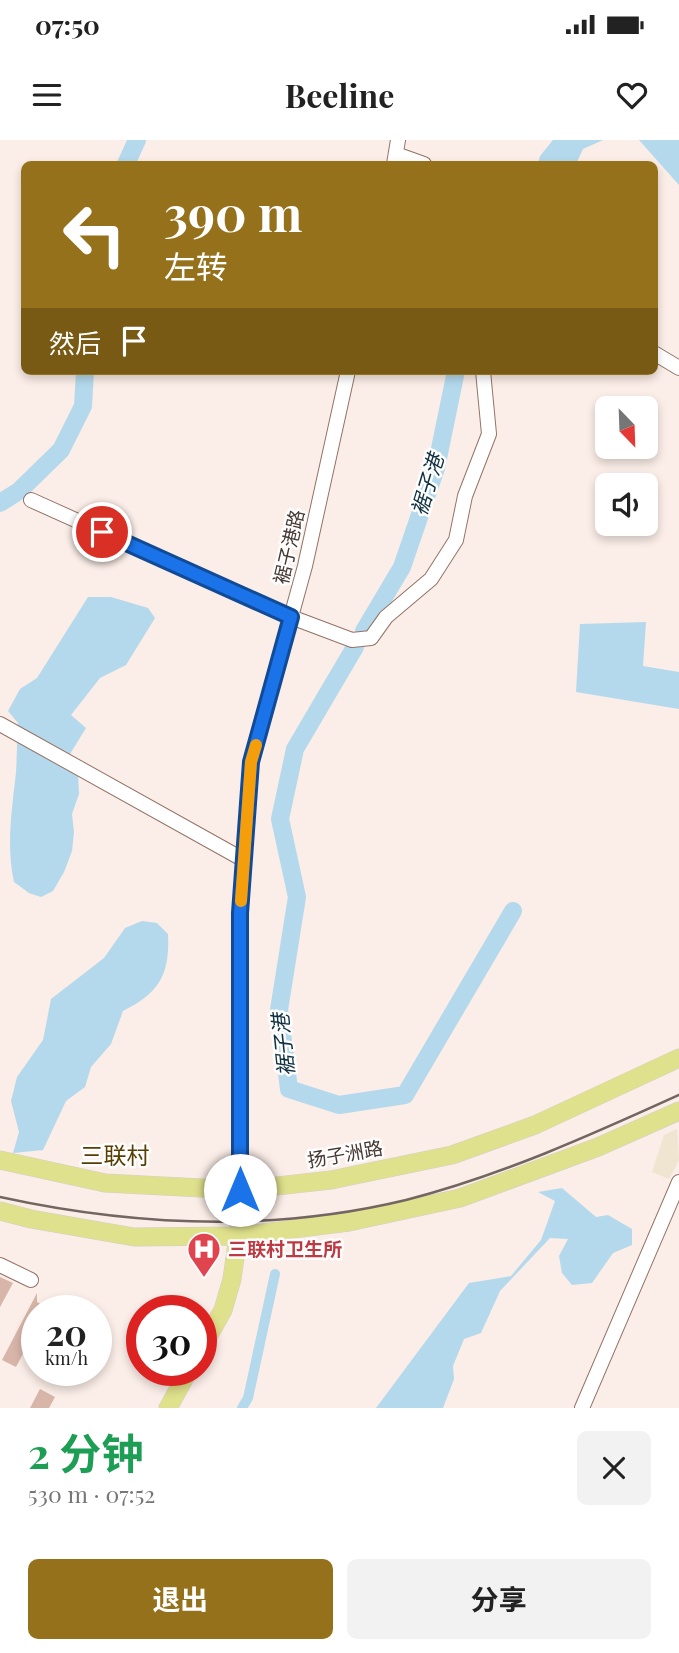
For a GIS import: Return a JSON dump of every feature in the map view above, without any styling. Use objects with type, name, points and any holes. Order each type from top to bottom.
[{"type":"main road","name":"扬子洲路","points":[[0,1160],[104,1182],[240,1190],[331,1180],[452,1155],[535,1125],[679,1058]]},
{"type":"main road","points":[[0,1211],[134,1237],[239,1236],[349,1222],[460,1198],[598,1147],[679,1113]]},
{"type":"main road","points":[[217,1321],[232,1279],[239,1236]]},
{"type":"main road","points":[[168,1408],[180,1386]]},
{"type":"street","points":[[396,153],[416,161]]},
{"type":"street","points":[[658,355],[679,368]]},
{"type":"street","name":"裾子港路","points":[[240,1190],[240,913],[251,762],[305,566],[347,375]]},
{"type":"street","points":[[31,500],[291,617],[352,640],[370,638],[386,617],[431,579],[456,540],[465,496],[489,434],[483,375]]},
{"type":"street","points":[[0,724],[244,860]]},
{"type":"street","points":[[582,1408],[679,1182]]},
{"type":"street","points":[[0,1265],[31,1280]]},
{"type":"shaded area","points":[[677,1129],[679,1160],[669,1179],[652,1172],[664,1135]]},
{"type":"water","points":[[553,140],[603,140],[583,149],[577,161],[539,161]]},
{"type":"water","points":[[639,140],[679,140],[679,185],[658,161]]},
{"type":"water","points":[[88,597],[111,597],[148,608],[155,618],[126,665],[100,678],[71,715],[86,728],[62,767],[78,774],[79,794],[72,814],[72,851],[53,891],[41,897],[29,893],[14,882],[10,841],[18,723],[8,711],[20,689],[37,678]]},
{"type":"water","points":[[646,622],[643,666],[679,672],[679,709],[576,692],[580,624]]},
{"type":"water","points":[[142,921],[157,923],[168,934],[167,961],[160,981],[146,997],[123,1011],[111,1044],[91,1067],[85,1087],[66,1101],[43,1150],[13,1153],[19,1132],[11,1101],[17,1077],[43,1040],[51,999],[104,958],[125,928]]},
{"type":"water","points":[[562,1188],[596,1217],[608,1215],[632,1229],[632,1245],[613,1253],[592,1283],[572,1285],[562,1273],[559,1256],[568,1239],[550,1238],[500,1291],[481,1333],[464,1339],[453,1366],[454,1379],[443,1408],[376,1408],[469,1283],[511,1276],[541,1240],[555,1201],[538,1192]]},
{"type":"building","points":[[0,1277],[13,1283],[0,1307]]},
{"type":"building","points":[[21,1324],[21,1357],[16,1367],[2,1360]]},
{"type":"building","points":[[40,1389],[55,1397],[49,1408],[30,1408]]},
{"type":"waterway","points":[[127,161],[137,140]]},
{"type":"waterway","points":[[0,503],[19,491],[61,450],[83,406],[85,375]]},
{"type":"waterway","name":"裾子港","points":[[364,631],[402,567],[436,468],[455,375]]},
{"type":"waterway","name":"裾子港","points":[[355,647],[295,749],[280,819],[297,897],[279,1010],[289,1089],[339,1105],[405,1095],[513,911]]},
{"type":"waterway","points":[[242,1408],[248,1398],[275,1274]]},
{"type":"tunnel","points":[[238,1236],[240,1190]]},
{"type":"railway","points":[[0,1197],[101,1214],[203,1221],[254,1221],[356,1210],[406,1200],[510,1167],[679,1095]]},
{"type":"slow traffic","points":[[241,901],[251,762],[256,745]]},
{"type":"place","name":"三联村卫生所","points":[[204,1279]]},
{"type":"district","name":"三联村","points":[[115,1156]]},
{"type":"route","points":[[102,532],[291,617],[251,762],[240,913],[240,1190]]}]
